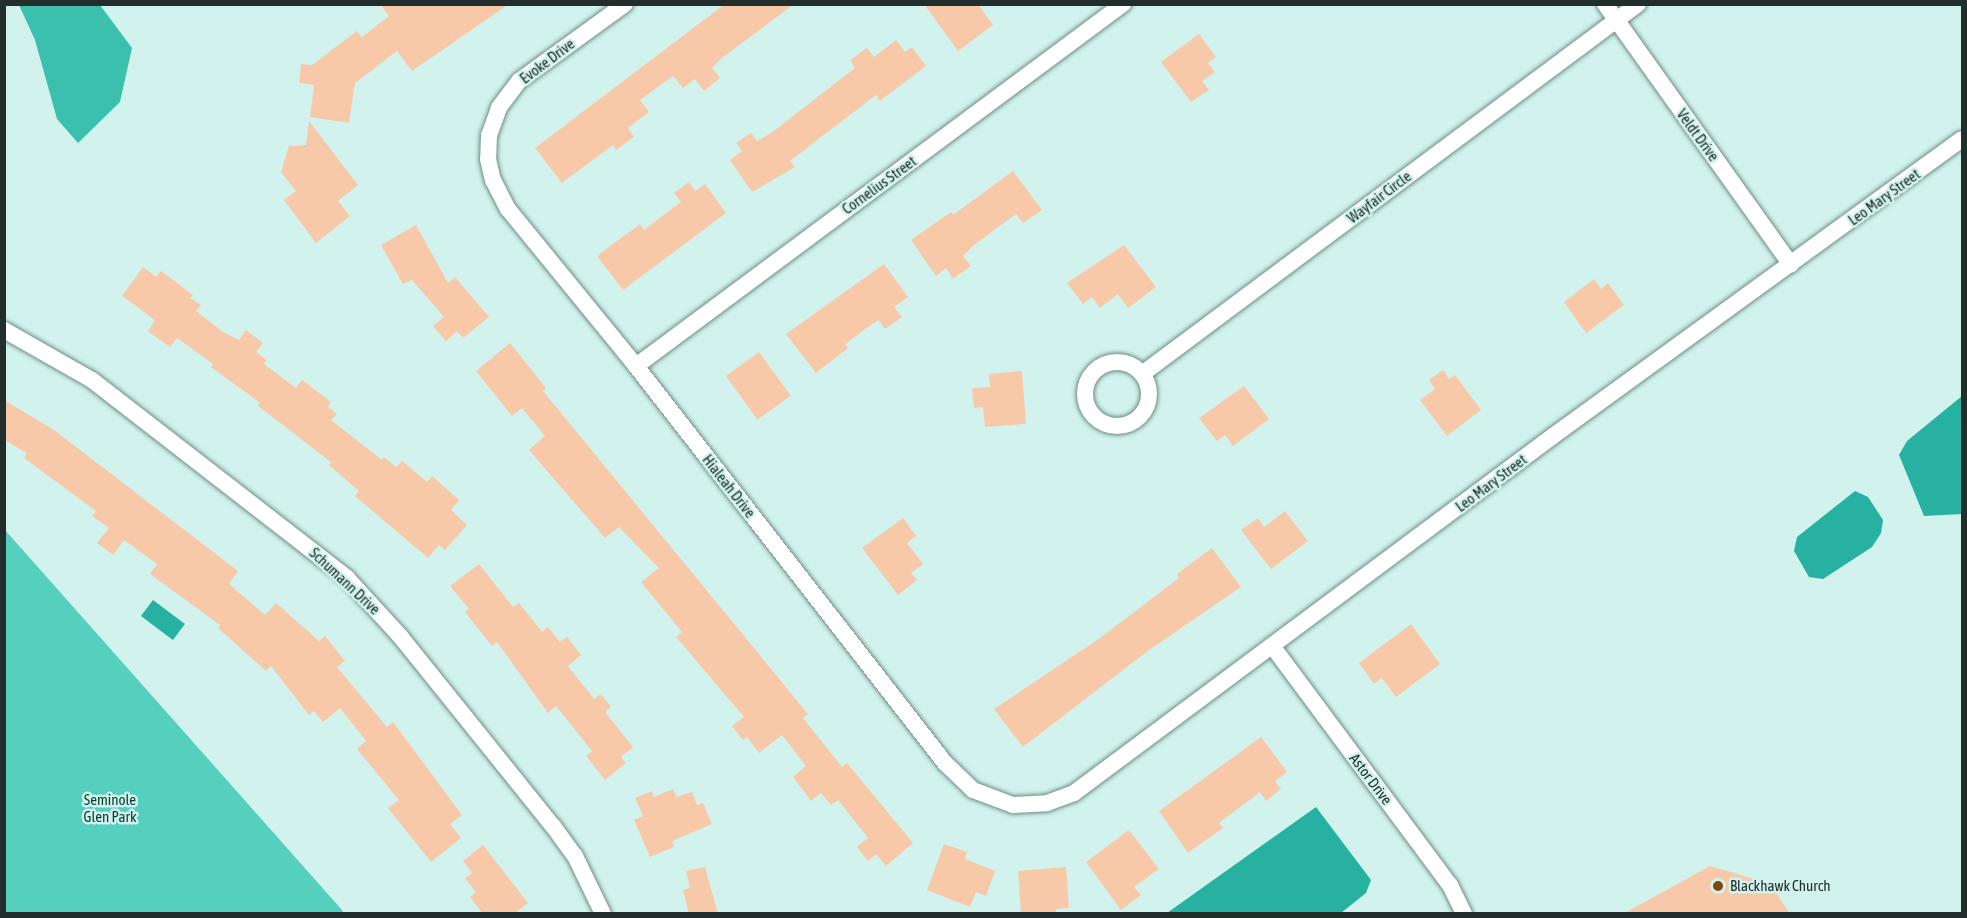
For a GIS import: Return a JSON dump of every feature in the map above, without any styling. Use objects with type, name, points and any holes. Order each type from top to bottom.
[{"type":"street","name":"Evoke Drive","points":[[489,135],[499,108],[519,81],[625,4]]},
{"type":"street","name":"Cornelius Street","points":[[636,366],[1123,4]]},
{"type":"street","name":"Veldt Drive","points":[[1605,4],[1791,265]]},
{"type":"street","name":"Wayfair Circle","points":[[1142,374],[1638,4]]},
{"type":"street","name":"Hialeah Drive","points":[[489,135],[488,159],[493,180],[508,209],[636,366],[945,763],[973,790],[1013,805]]},
{"type":"street","name":"Leo Mary Street","points":[[1013,805],[1047,803],[1074,793],[1273,647],[1553,436],[1962,139]]},
{"type":"street","name":"Schumann Drive","points":[[4,330],[92,380],[347,578],[400,636],[553,826],[575,856],[603,914]]},
{"type":"street","name":"Astor Drive","points":[[1273,647],[1450,885],[1464,914]]},
{"type":"green space","name":"Seminole Glen Park","points":[[5,530],[342,910],[343,913],[5,913]]},
{"type":"shaded area","points":[[19,5],[100,5],[132,48],[120,102],[78,143],[57,119],[35,40]]},
{"type":"shaded area","points":[[1962,396],[1962,514],[1924,516],[1899,455],[1907,441]]},
{"type":"shaded area","points":[[1855,491],[1868,497],[1883,520],[1881,533],[1872,547],[1823,579],[1809,577],[1794,551],[1797,537]]},
{"type":"shaded area","points":[[153,600],[185,624],[173,640],[141,616]]},
{"type":"shaded area","points":[[1316,807],[1371,880],[1366,893],[1341,913],[1167,913]]},
{"type":"building","points":[[380,4],[509,4],[412,71],[397,51],[355,83],[349,123],[310,117],[314,85],[299,83],[301,64],[312,65],[357,31],[362,37],[389,16]]},
{"type":"building","points":[[725,4],[794,4],[722,58],[712,68],[720,78],[704,91],[695,79],[683,88],[673,76],[640,100],[649,112],[628,128],[634,137],[616,150],[613,145],[562,183],[535,148]]},
{"type":"building","points":[[924,4],[978,4],[993,25],[958,51]]},
{"type":"building","points":[[1199,34],[1216,57],[1208,63],[1215,72],[1202,81],[1209,90],[1191,102],[1161,62]]},
{"type":"building","points":[[896,40],[905,52],[912,47],[926,66],[880,101],[876,95],[790,161],[795,167],[752,192],[730,160],[742,151],[736,143],[751,133],[757,141],[771,133],[855,68],[850,60],[867,48],[874,57]]},
{"type":"building","points":[[309,121],[358,185],[338,201],[350,216],[316,243],[284,200],[296,191],[281,172],[289,146],[306,145]]},
{"type":"building","points":[[1013,171],[1042,210],[1023,223],[1016,214],[974,245],[963,256],[971,266],[953,279],[946,268],[936,276],[911,240],[951,212],[953,215]]},
{"type":"building","points":[[689,182],[695,191],[705,184],[726,213],[623,290],[597,256],[640,224],[644,230],[681,202],[674,193]]},
{"type":"building","points":[[416,225],[448,283],[455,277],[489,317],[463,338],[457,331],[446,341],[433,326],[444,317],[412,280],[403,284],[381,245]]},
{"type":"building","points":[[1124,245],[1156,287],[1128,308],[1118,294],[1100,308],[1092,297],[1083,304],[1067,283]]},
{"type":"building","points":[[884,264],[908,297],[894,307],[902,317],[885,329],[878,320],[845,344],[848,348],[816,373],[786,334]]},
{"type":"building","points":[[143,267],[156,277],[161,271],[193,295],[190,298],[201,305],[196,311],[223,332],[239,340],[246,330],[263,343],[256,352],[267,360],[264,364],[296,388],[302,380],[331,402],[328,407],[337,414],[331,420],[382,460],[384,457],[396,467],[402,461],[427,482],[432,476],[459,500],[451,510],[467,525],[445,550],[439,545],[428,558],[355,496],[359,491],[329,465],[331,462],[258,406],[260,403],[211,367],[213,364],[177,338],[170,347],[148,331],[155,320],[122,296]]},
{"type":"building","points":[[1594,279],[1601,289],[1608,283],[1624,305],[1586,333],[1564,302]]},
{"type":"building","points":[[510,343],[546,388],[543,391],[808,714],[803,718],[842,767],[847,763],[913,843],[886,866],[876,854],[868,861],[857,847],[868,838],[838,800],[831,805],[821,793],[811,801],[793,777],[806,766],[782,735],[759,753],[747,737],[743,740],[732,726],[744,717],[676,637],[682,632],[641,582],[659,568],[619,527],[605,538],[529,450],[545,436],[522,408],[512,416],[476,371]]},
{"type":"building","points":[[759,352],[791,396],[758,420],[726,376]]},
{"type":"building","points":[[1443,370],[1449,379],[1455,375],[1481,410],[1447,436],[1420,400],[1435,389],[1429,380]]},
{"type":"building","points":[[1022,371],[1026,424],[985,427],[983,407],[974,408],[972,388],[990,387],[989,374]]},
{"type":"building","points":[[1244,386],[1269,419],[1233,446],[1225,435],[1217,441],[1199,418]]},
{"type":"building","points":[[4,400],[54,430],[238,571],[229,584],[265,615],[276,603],[319,641],[325,636],[345,661],[337,667],[387,727],[393,722],[462,815],[450,824],[461,838],[431,862],[388,808],[399,800],[357,749],[366,741],[340,708],[323,722],[314,711],[309,715],[271,666],[266,671],[218,628],[220,625],[150,574],[157,564],[124,540],[113,555],[97,543],[109,528],[92,516],[96,511],[24,458],[27,453],[4,440]]},
{"type":"building","points":[[1285,511],[1308,541],[1271,569],[1241,530],[1258,518],[1264,527]]},
{"type":"building","points":[[903,518],[916,536],[907,543],[923,564],[911,573],[917,580],[898,595],[862,548]]},
{"type":"building","points":[[1212,548],[1241,587],[1145,653],[1023,747],[994,709],[1100,638],[1179,578],[1177,574]]},
{"type":"building","points":[[479,564],[513,607],[519,603],[542,632],[548,627],[560,642],[567,637],[581,655],[568,666],[594,699],[601,694],[611,707],[605,712],[633,747],[621,757],[626,763],[605,780],[586,756],[592,751],[556,706],[548,713],[497,642],[492,646],[465,612],[469,609],[450,586]]},
{"type":"building","points":[[1411,624],[1440,664],[1396,697],[1382,678],[1374,684],[1359,663]]},
{"type":"building","points":[[1261,737],[1287,772],[1275,781],[1281,789],[1266,801],[1260,792],[1219,823],[1223,828],[1188,853],[1159,811]]},
{"type":"building","points":[[673,789],[677,797],[692,792],[697,805],[703,803],[712,824],[672,841],[674,847],[650,857],[634,820],[643,816],[635,798],[652,791],[654,797]]},
{"type":"building","points":[[1129,830],[1159,869],[1134,887],[1141,895],[1121,910],[1086,862]]},
{"type":"building","points":[[944,844],[967,852],[965,859],[995,871],[986,896],[976,892],[970,907],[927,890]]},
{"type":"building","points":[[483,845],[528,903],[514,914],[483,914],[470,897],[476,892],[465,878],[472,873],[463,861]]},
{"type":"building","name":"Blackhawk Church","points":[[1710,866],[1751,878],[1777,894],[1790,914],[1623,914]]},
{"type":"building","points":[[705,867],[718,914],[689,914],[683,890],[690,888],[686,871]]},
{"type":"building","points":[[1066,867],[1069,908],[1056,909],[1056,914],[1021,912],[1018,871]]},
{"type":"place","name":"Blackhawk Church","points":[[1718,886]]}]
